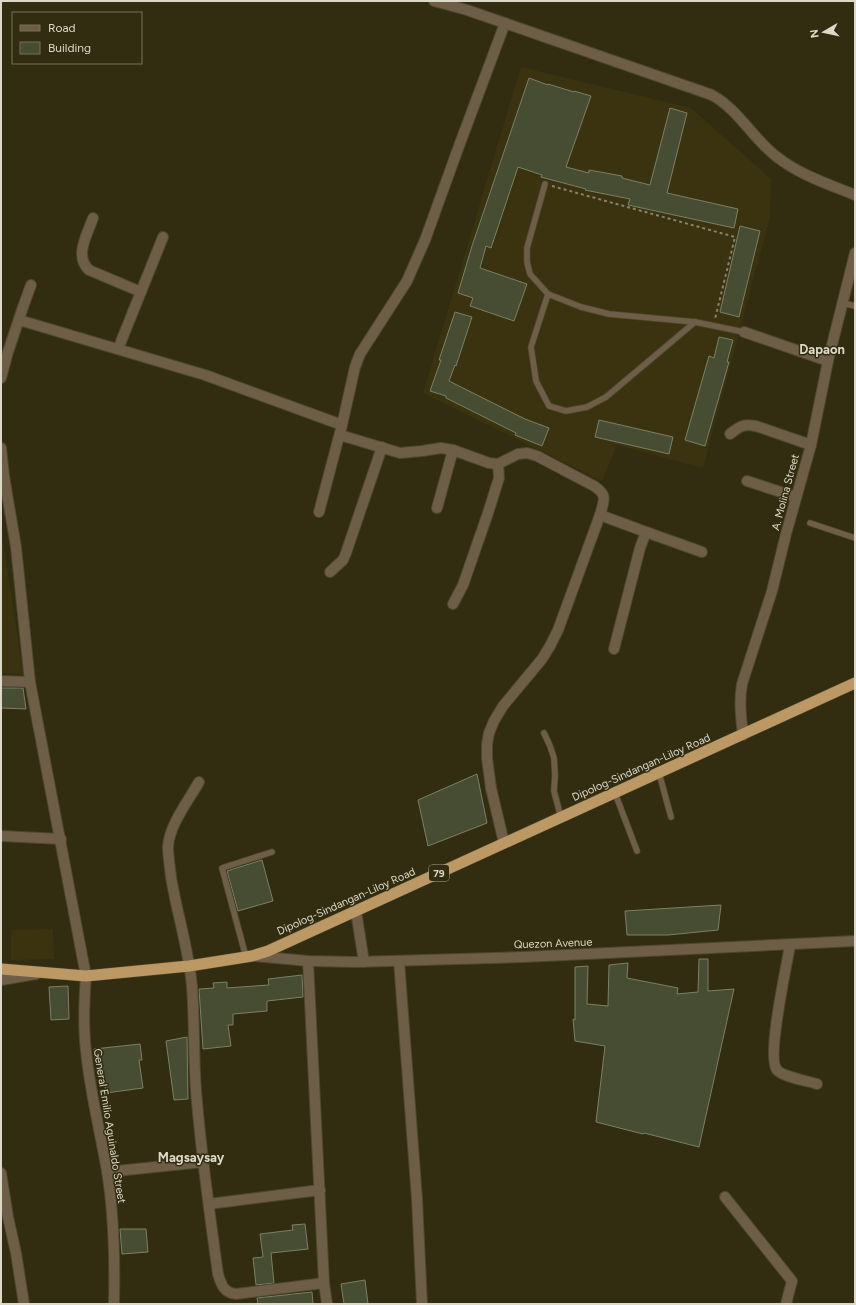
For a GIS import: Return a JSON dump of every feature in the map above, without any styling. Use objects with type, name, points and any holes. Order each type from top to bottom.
[{"type":"highway","name":"Dipolog-Sindangan-Liloy Road","points":[[1,969],[86,976],[189,966],[249,957],[268,951],[855,683]]},
{"type":"street","points":[[434,1],[467,10],[712,96],[730,107],[764,145],[777,157],[801,172],[855,195]]},
{"type":"street","points":[[319,512],[341,430],[355,367],[368,340],[397,298],[410,275],[425,240],[505,23]]},
{"type":"street","points":[[93,218],[83,246],[82,261],[84,266],[89,270],[141,292]]},
{"type":"street","points":[[118,349],[163,237]]},
{"type":"street","name":"A. Molina Street","points":[[743,735],[740,701],[742,684],[772,591],[811,444],[828,361],[855,253]]},
{"type":"street","points":[[1,378],[8,352],[31,285]]},
{"type":"street","points":[[19,320],[205,375],[400,453],[441,448],[454,450],[479,460],[498,464],[518,454],[527,453],[537,456],[602,491],[604,495],[600,515],[558,630],[542,659],[503,706],[489,733],[487,744],[488,765],[496,814],[504,843]]},
{"type":"street","points":[[744,332],[828,361]]},
{"type":"street","points":[[730,434],[743,425],[749,425],[811,444]]},
{"type":"street","points":[[330,572],[342,560],[346,553],[382,447]]},
{"type":"street","name":"General Emilio Aguinaldo Street","points":[[1,448],[4,476],[16,547],[30,682],[86,976],[84,1021],[85,1051],[107,1172],[114,1241],[114,1304]]},
{"type":"street","points":[[437,508],[454,450]]},
{"type":"street","points":[[453,604],[463,585],[488,513],[499,478],[498,464]]},
{"type":"street","points":[[747,481],[796,497]]},
{"type":"street","points":[[600,515],[702,552]]},
{"type":"street","points":[[614,649],[640,548],[646,532]]},
{"type":"street","points":[[1,681],[30,682]]},
{"type":"street","points":[[199,782],[174,826],[168,847],[174,895],[192,987],[197,1101],[208,1204],[218,1274],[221,1284],[228,1292],[236,1294],[324,1283]]},
{"type":"street","points":[[1,836],[61,839]]},
{"type":"street","points":[[356,911],[364,962]]},
{"type":"street","name":"Quezon Avenue","points":[[249,957],[308,961],[364,962],[790,945],[855,941]]},
{"type":"street","points":[[790,945],[775,1037],[774,1065],[778,1071],[783,1074],[818,1084]]},
{"type":"street","points":[[308,961],[324,1283],[327,1304]]},
{"type":"street","points":[[399,961],[417,1199],[422,1304]]},
{"type":"street","points":[[1,980],[44,973]]},
{"type":"street","points":[[107,1172],[203,1162]]},
{"type":"street","points":[[1,1173],[24,1304]]},
{"type":"street","points":[[208,1204],[320,1190]]},
{"type":"street","points":[[725,1197],[792,1280],[786,1304]]},
{"type":"lane","points":[[545,184],[527,248],[527,262],[530,274],[548,294],[582,307],[609,314],[695,322],[744,332]]},
{"type":"lane","points":[[548,294],[531,347],[536,381],[549,406],[566,411],[587,407],[606,397],[695,322]]},
{"type":"lane","points":[[843,303],[855,306]]},
{"type":"lane","points":[[810,523],[855,538]]},
{"type":"lane","points":[[544,733],[554,758],[556,775],[554,791],[561,818]]},
{"type":"lane","points":[[659,773],[671,817]]},
{"type":"lane","points":[[615,793],[637,851]]},
{"type":"lane","points":[[249,957],[222,868],[272,852]]},
{"type":"path","points":[[545,184],[735,237],[713,326]]},
{"type":"shaded area","points":[[521,67],[691,108],[771,179],[770,217],[703,468],[617,445],[602,481],[423,393]]},
{"type":"shaded area","points":[[1,529],[23,674],[1,673]]},
{"type":"shaded area","points":[[53,929],[54,959],[11,960],[11,930]]},
{"type":"building","points":[[529,78],[548,85],[591,96],[566,167],[589,173],[589,170],[622,176],[622,178],[650,185],[670,108],[687,113],[667,193],[738,209],[734,228],[628,205],[630,199],[585,190],[586,189],[541,177],[542,175],[518,167],[491,248],[486,246],[480,268],[527,284],[514,321],[470,306],[473,298],[458,293],[472,246]]},
{"type":"building","points":[[740,226],[760,231],[739,317],[720,312]]},
{"type":"building","points":[[455,312],[472,317],[456,366],[455,365],[449,381],[525,419],[549,428],[542,446],[515,435],[516,433],[446,398],[446,396],[430,391]]},
{"type":"building","points":[[719,337],[733,340],[727,362],[729,362],[705,446],[685,440],[709,356],[714,358]]},
{"type":"building","points":[[599,420],[673,437],[669,454],[595,437]]},
{"type":"building","points":[[1,688],[23,688],[26,709],[1,708]]},
{"type":"building","points":[[477,774],[487,823],[428,846],[418,800]]},
{"type":"building","points":[[262,860],[273,901],[238,911],[227,871]]},
{"type":"building","points":[[721,905],[718,930],[668,935],[627,935],[625,911]]},
{"type":"building","points":[[699,959],[708,959],[708,991],[734,989],[699,1147],[596,1122],[605,1046],[575,1041],[573,1019],[575,1020],[575,967],[588,966],[587,1004],[608,1006],[609,965],[628,963],[627,978],[678,988],[677,994],[698,992]]},
{"type":"building","points":[[302,975],[303,997],[267,1001],[267,1011],[233,1014],[233,1025],[228,1025],[231,1046],[203,1049],[199,989],[214,988],[213,983],[227,982],[227,988],[269,985],[268,979]]},
{"type":"building","points":[[68,986],[69,1019],[51,1020],[49,987]]},
{"type":"building","points":[[187,1037],[188,1099],[174,1100],[166,1041]]},
{"type":"building","points":[[140,1044],[142,1060],[139,1060],[143,1088],[106,1093],[102,1064],[96,1065],[94,1049]]},
{"type":"building","points":[[305,1224],[308,1249],[271,1253],[274,1283],[256,1285],[253,1258],[263,1257],[260,1234],[293,1230],[292,1225]]},
{"type":"building","points":[[120,1229],[146,1229],[148,1252],[122,1254]]},
{"type":"building","points":[[365,1280],[368,1304],[344,1304],[341,1284]]},
{"type":"building","points":[[312,1292],[313,1304],[258,1304],[257,1298]]},
{"type":"district","name":"Dapaon","points":[[822,349]]},
{"type":"district","name":"Magsaysay","points":[[191,1157]]}]
